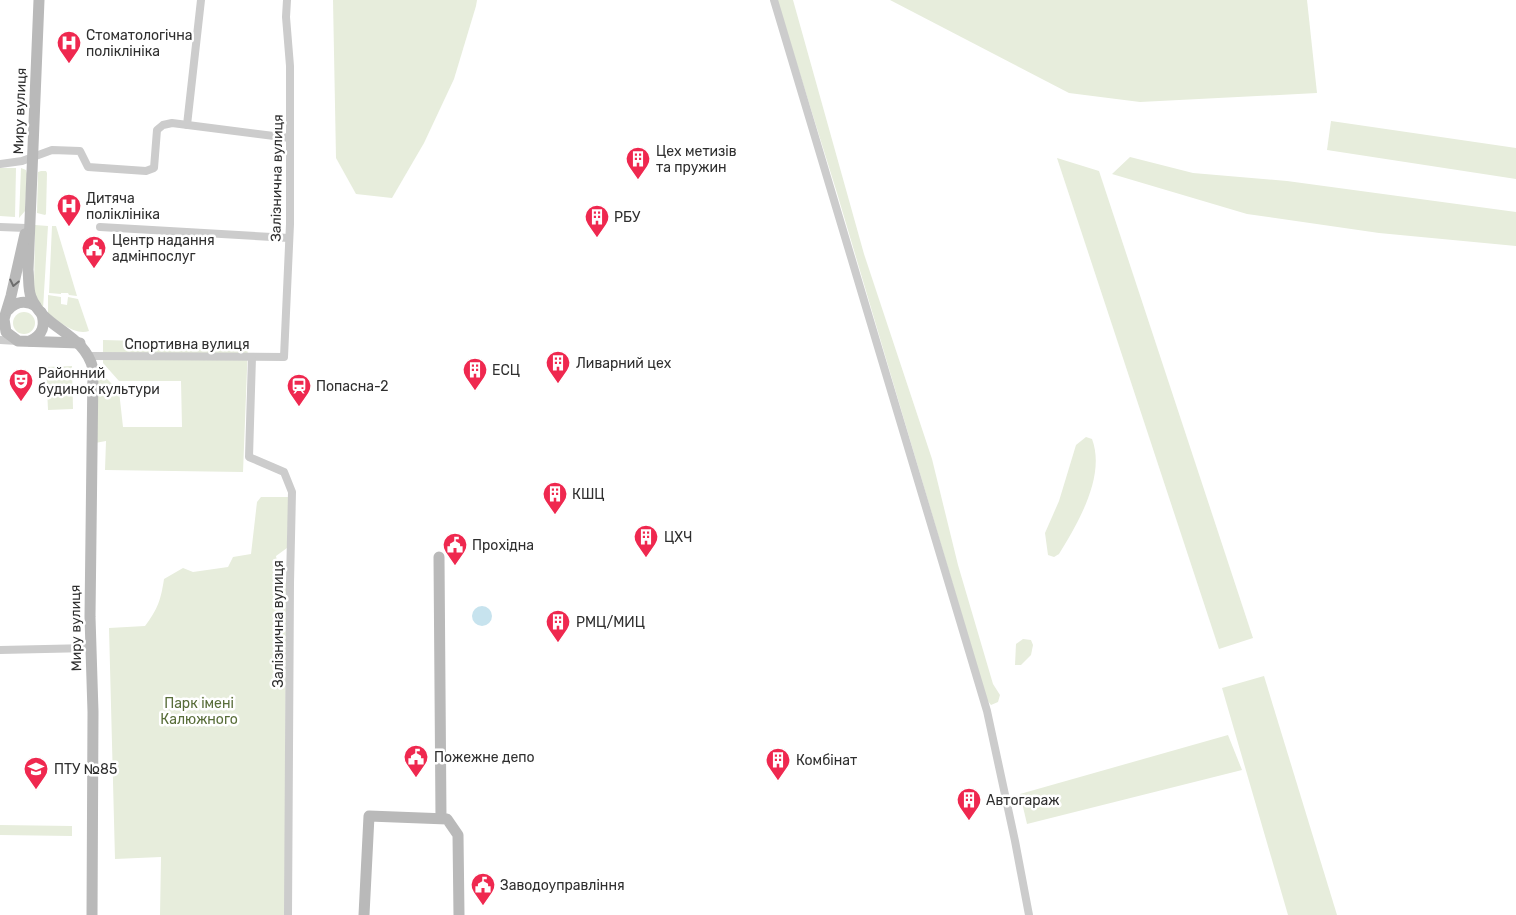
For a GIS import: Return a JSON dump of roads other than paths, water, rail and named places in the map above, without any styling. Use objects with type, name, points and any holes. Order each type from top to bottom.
[{"type":"street","name":"Миру вулиця","points":[[28,225],[33,157],[39,0]]},
{"type":"street","points":[[187,125],[201,0]]},
{"type":"street","name":"Залізнична вулиця","points":[[284,357],[289,238],[290,138],[290,66],[286,17],[287,0]]},
{"type":"street","points":[[774,0],[987,711],[1015,841],[1028,915]]},
{"type":"street","points":[[0,164],[33,157],[52,150],[80,151],[88,167],[146,171],[154,168],[158,130],[163,125],[172,123],[290,138]]},
{"type":"street","points":[[0,227],[28,225]]},
{"type":"street","points":[[28,225],[30,296],[44,319],[43,328],[39,335],[30,341]]},
{"type":"street","points":[[18,341],[10,336],[5,328],[4,319],[8,310],[28,225]]},
{"type":"street","points":[[100,227],[289,238]]},
{"type":"street","points":[[8,310],[22,302],[30,303],[39,309]]},
{"type":"street","name":"Миру вулиця","points":[[39,309],[52,323],[80,343],[89,356],[93,369],[90,502],[90,648],[93,727],[92,915]]},
{"type":"street","points":[[5,328],[0,340],[80,343]]},
{"type":"street","name":"Спортивна вулиця","points":[[89,356],[284,357]]},
{"type":"street","name":"Залізнична вулиця","points":[[252,357],[249,457],[284,472],[292,492],[288,915]]},
{"type":"street","points":[[438,556],[440,818]]},
{"type":"street","points":[[0,650],[90,648]]},
{"type":"street","points":[[364,915],[369,816],[447,819],[458,835],[459,915]]},
{"type":"water","points":[[478,606],[486,606],[492,612],[492,620],[486,626],[478,626],[472,620],[472,612]]},
{"type":"place","name":"Стоматологічна поліклініка","points":[[69,64]]},
{"type":"place","name":"Цех метизів та пружин","points":[[638,180]]},
{"type":"place","name":"Дитяча поліклініка","points":[[69,227]]},
{"type":"place","name":"РБУ","points":[[597,238]]},
{"type":"place","name":"Центр надання адмінпослуг","points":[[94,269]]},
{"type":"place","name":"Ливарний цех","points":[[558,384]]},
{"type":"place","name":"ЕСЦ","points":[[475,391]]},
{"type":"place","name":"Районний будинок культури","points":[[21,402]]},
{"type":"place","name":"Попасна-2","points":[[299,407]]},
{"type":"place","name":"КШЦ","points":[[555,515]]},
{"type":"place","name":"ЦХЧ","points":[[646,558]]},
{"type":"place","name":"Прохідна","points":[[455,566]]},
{"type":"place","name":"РМЦ/МИЦ","points":[[558,643]]},
{"type":"place","name":"Пожежне депо","points":[[416,778]]},
{"type":"place","name":"Комбінат","points":[[778,781]]},
{"type":"place","name":"ПТУ №85","points":[[36,790]]},
{"type":"place","name":"Автогараж","points":[[969,821]]},
{"type":"place","name":"Заводоуправління","points":[[483,906]]},
{"type":"park label","name":"Парк імені Калюжного","points":[[199,712]]}]
